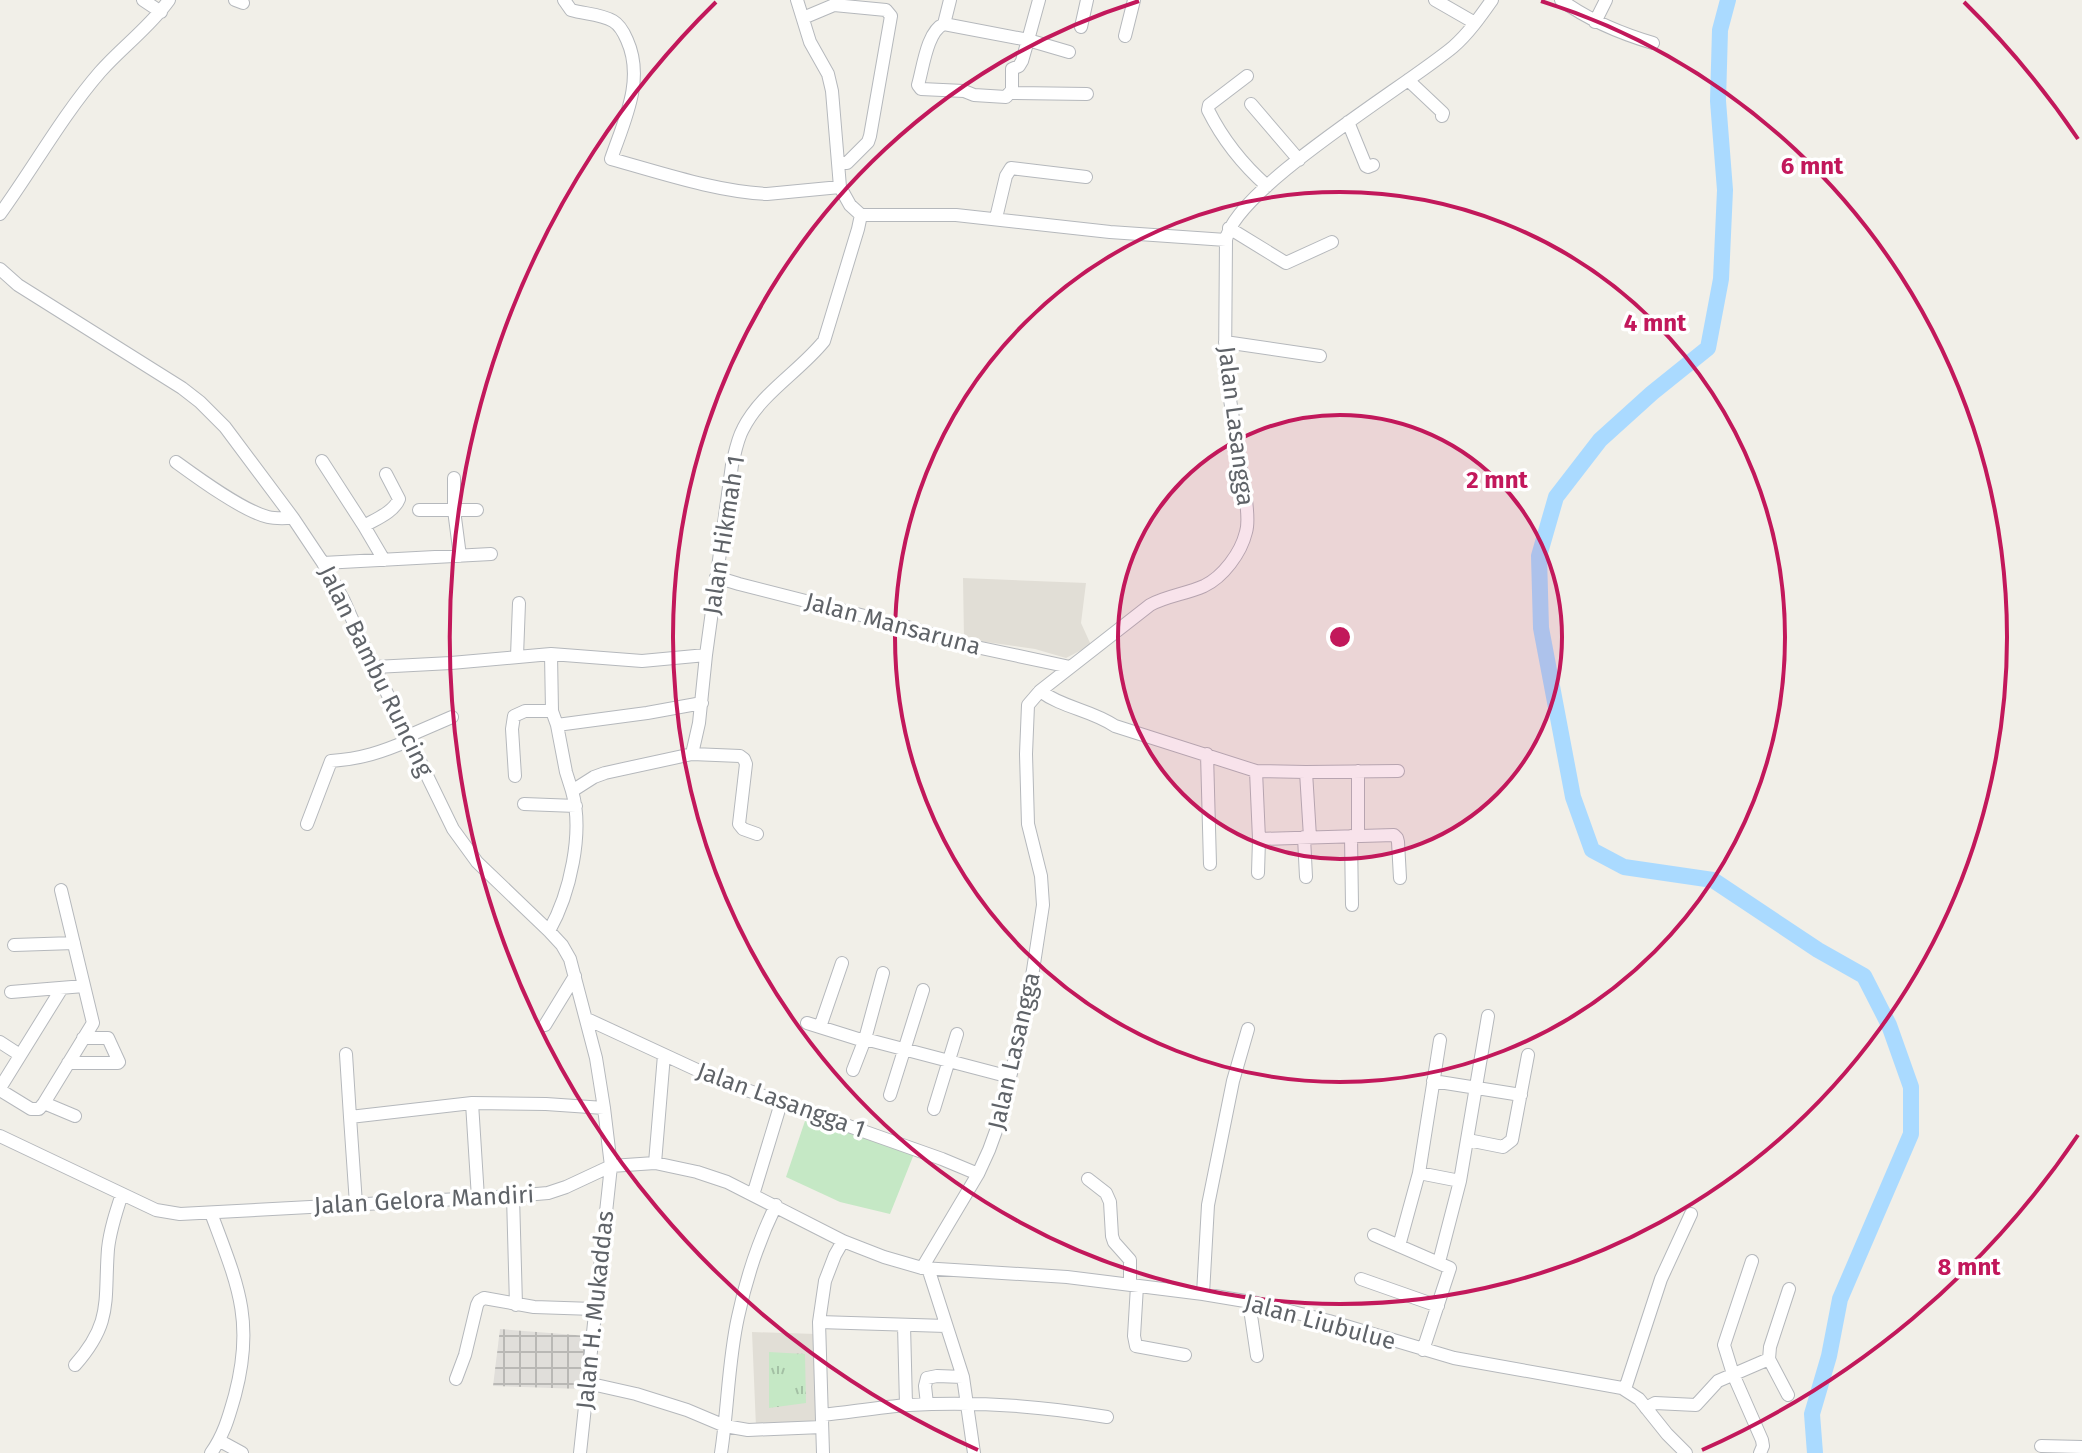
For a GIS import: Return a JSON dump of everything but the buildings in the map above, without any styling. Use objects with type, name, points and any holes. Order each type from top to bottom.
[{"type":"street","points":[[143,0],[161,12]]},
{"type":"street","points":[[0,214],[80,96],[169,0]]},
{"type":"street","points":[[564,0],[571,10],[600,16],[619,25],[633,54],[636,72],[634,88],[611,159],[755,193],[840,187]]},
{"type":"street","points":[[797,0],[810,42],[828,74],[840,187],[850,205],[861,215],[956,215],[1110,232],[1228,234],[1286,263],[1332,242]]},
{"type":"street","points":[[944,24],[950,0]]},
{"type":"street","points":[[1039,0],[1028,40],[1022,61],[1012,69],[1010,93],[1006,97],[919,87],[933,33],[939,25],[1028,40],[1069,52]]},
{"type":"street","points":[[1081,27],[1087,0]]},
{"type":"street","points":[[1125,36],[1134,0]]},
{"type":"street","points":[[1435,0],[1475,23]]},
{"type":"street","points":[[1228,234],[1247,204],[1267,186],[1348,122],[1450,50],[1492,0]]},
{"type":"street","points":[[1561,0],[1615,32],[1653,43]]},
{"type":"street","points":[[1595,22],[1606,0]]},
{"type":"street","points":[[803,18],[834,5],[886,10],[891,16],[868,142],[847,163],[838,163]]},
{"type":"street","points":[[1247,76],[1209,105],[1208,110],[1247,169],[1267,186]]},
{"type":"street","points":[[1408,80],[1443,113],[1442,116]]},
{"type":"street","points":[[1010,93],[1087,94]]},
{"type":"street","points":[[1251,104],[1299,160]]},
{"type":"street","points":[[1348,122],[1366,166],[1373,165]]},
{"type":"street","points":[[996,218],[1006,176],[1011,168],[1086,177]]},
{"type":"street","name":"Jalan Hikmah 1","points":[[692,754],[702,703],[732,465],[743,429],[765,399],[824,341],[861,215]]},
{"type":"street","name":"Jalan Lasangga","points":[[925,1268],[978,1174],[997,1128],[1031,984],[1043,888],[1027,816],[1026,712],[1036,695],[1150,605],[1211,582],[1229,564],[1246,532],[1248,517],[1228,388],[1225,342],[1228,234]]},
{"type":"street","name":"Jalan Bambu Runcing","points":[[0,269],[18,285],[200,402],[225,427],[293,518],[344,601],[453,829],[477,862],[549,931],[570,959],[587,1019],[604,1108],[611,1166]]},
{"type":"street","points":[[1225,342],[1320,356]]},
{"type":"street","points":[[322,461],[384,560]]},
{"type":"street","points":[[176,462],[262,515],[293,518]]},
{"type":"street","points":[[364,526],[399,502],[386,474]]},
{"type":"street","points":[[454,478],[454,510],[460,556]]},
{"type":"street","points":[[419,510],[477,510]]},
{"type":"street","points":[[323,563],[491,554]]},
{"type":"street","name":"Jalan Mansaruna","points":[[716,577],[962,644],[1070,667]]},
{"type":"street","points":[[517,656],[519,603]]},
{"type":"street","points":[[375,667],[551,654],[642,661],[706,655]]},
{"type":"street","points":[[549,931],[565,898],[576,836],[576,806],[552,711],[551,654]]},
{"type":"street","points":[[1036,695],[1102,725],[1115,726],[1256,771],[1398,771]]},
{"type":"street","points":[[557,725],[702,703]]},
{"type":"street","points":[[515,776],[514,716],[525,711],[552,711]]},
{"type":"street","points":[[307,824],[331,761],[375,755],[452,717]]},
{"type":"street","points":[[572,791],[605,773],[692,754],[740,756],[746,764],[739,824],[741,828],[757,834]]},
{"type":"street","points":[[1207,754],[1210,864]]},
{"type":"street","points":[[1256,771],[1258,873]]},
{"type":"street","points":[[1352,905],[1358,771]]},
{"type":"street","points":[[1306,772],[1306,877]]},
{"type":"street","points":[[524,804],[576,806]]},
{"type":"street","points":[[1259,839],[1389,835],[1397,838],[1400,878]]},
{"type":"street","points":[[61,890],[93,1023],[44,1103],[39,1109],[31,1109],[0,1089],[62,988]]},
{"type":"street","points":[[14,945],[74,943]]},
{"type":"street","points":[[842,963],[813,1025],[1010,1077]]},
{"type":"street","points":[[853,1070],[883,973]]},
{"type":"street","points":[[545,1025],[575,976]]},
{"type":"street","points":[[11,992],[84,986]]},
{"type":"street","points":[[890,1095],[923,990]]},
{"type":"street","points":[[1439,1262],[1460,1181],[1488,1016]]},
{"type":"street","name":"Jalan Lasangga 1","points":[[587,1019],[710,1076],[978,1174]]},
{"type":"street","points":[[1203,1294],[1208,1205],[1230,1094],[1248,1029]]},
{"type":"street","points":[[934,1109],[957,1034]]},
{"type":"street","points":[[68,1063],[119,1062],[108,1038],[83,1038]]},
{"type":"street","points":[[1399,1246],[1419,1173],[1440,1040]]},
{"type":"street","points":[[0,1042],[20,1055]]},
{"type":"street","points":[[346,1054],[356,1204]]},
{"type":"street","points":[[655,1163],[664,1055]]},
{"type":"street","points":[[1468,1140],[1503,1147],[1511,1141],[1528,1055]]},
{"type":"street","points":[[1433,1081],[1521,1095]]},
{"type":"street","points":[[44,1103],[75,1116]]},
{"type":"street","points":[[350,1117],[472,1103],[604,1108]]},
{"type":"street","points":[[472,1103],[478,1198]]},
{"type":"street","points":[[753,1195],[781,1103]]},
{"type":"street","name":"Jalan Gelora Mandiri","points":[[0,1136],[167,1213],[548,1193],[611,1166],[655,1163],[727,1182],[843,1241],[925,1268]]},
{"type":"street","name":"Jalan H. Mukaddas","points":[[580,1453],[611,1166]]},
{"type":"street","points":[[1419,1173],[1460,1181]]},
{"type":"street","points":[[1088,1179],[1103,1190],[1110,1202],[1113,1239],[1130,1260],[1136,1346],[1185,1355]]},
{"type":"street","points":[[75,1365],[97,1337],[102,1323],[108,1284],[108,1248],[114,1215],[122,1194]]},
{"type":"street","points":[[513,1196],[516,1305]]},
{"type":"street","points":[[721,1453],[738,1317],[757,1251],[776,1205]]},
{"type":"street","points":[[211,1213],[234,1273],[245,1326],[244,1358],[238,1383],[220,1441],[211,1453]]},
{"type":"street","points":[[1686,1453],[1625,1389],[1661,1279],[1691,1214]]},
{"type":"street","points":[[1374,1235],[1450,1268],[1423,1350]]},
{"type":"street","points":[[823,1453],[819,1322],[825,1281],[843,1241]]},
{"type":"street","points":[[1752,1261],[1724,1345],[1733,1374],[1762,1440],[1760,1453]]},
{"type":"street","points":[[925,1268],[963,1377],[974,1453]]},
{"type":"street","name":"Jalan Liubulue","points":[[925,1268],[1067,1277],[1203,1294],[1329,1321],[1454,1358],[1625,1389]]},
{"type":"street","points":[[1361,1279],[1438,1306]]},
{"type":"street","points":[[1788,1395],[1769,1359],[1789,1289]]},
{"type":"street","points":[[456,1379],[479,1301],[484,1298],[534,1307],[594,1309]]},
{"type":"street","points":[[1249,1302],[1257,1356]]},
{"type":"street","points":[[819,1322],[946,1326]]},
{"type":"street","points":[[904,1325],[906,1405]]},
{"type":"street","points":[[1646,1408],[1655,1403],[1696,1405],[1718,1381],[1769,1359]]},
{"type":"street","points":[[927,1404],[927,1378],[963,1377]]},
{"type":"street","points":[[587,1383],[661,1401],[725,1426],[757,1430],[927,1404],[1036,1407],[1107,1417]]},
{"type":"street","points":[[220,1441],[242,1453]]},
{"type":"street","points":[[2041,1446],[2082,1447]]},
{"type":"shaded area","points":[[963,578],[1086,583],[1081,623],[1091,645],[1066,658],[1035,649],[964,639]]},
{"type":"shaded area","points":[[500,1329],[588,1336],[581,1389],[493,1386]]},
{"type":"shaded area","points":[[752,1332],[816,1334],[819,1425],[756,1427]]},
{"type":"green space","points":[[806,1118],[914,1154],[890,1214],[840,1202],[786,1177]]},
{"type":"green space","points":[[769,1352],[805,1354],[806,1403],[769,1408]]},
{"type":"waterway","points":[[1728,0],[1720,30],[1718,101],[1725,190],[1721,279],[1708,348],[1600,440],[1556,497],[1539,556],[1541,628],[1573,797],[1592,850],[1624,867],[1713,880],[1818,950],[1864,976],[1889,1025],[1911,1087],[1911,1134],[1840,1299],[1829,1356],[1812,1414],[1815,1453]]}]
